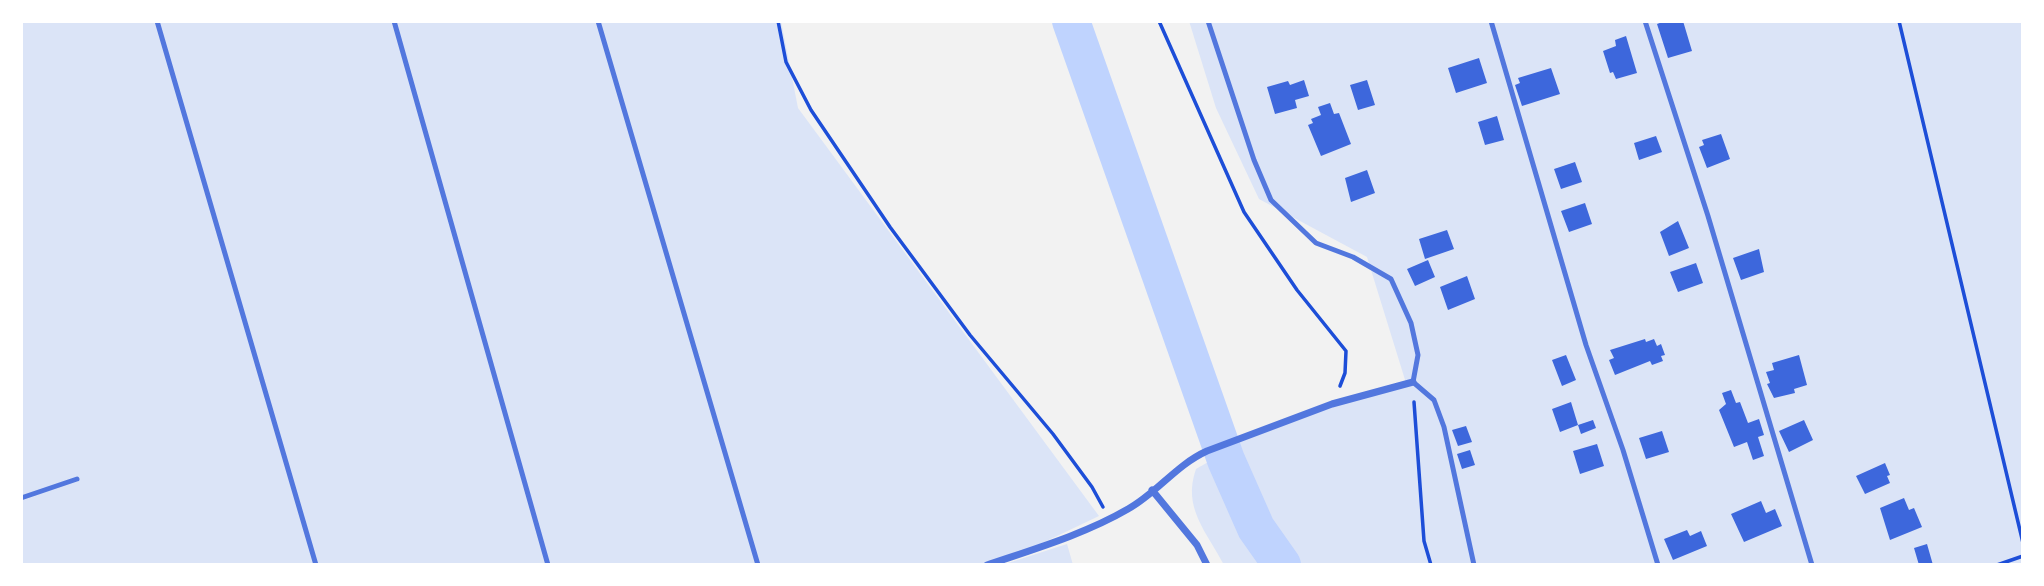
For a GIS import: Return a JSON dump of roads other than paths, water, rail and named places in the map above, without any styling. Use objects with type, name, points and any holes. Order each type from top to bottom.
[{"type":"street","points":[[987,565],[1056,541],[1130,508],[1187,460],[1207,451],[1332,404],[1413,382]]},
{"type":"street","points":[[1152,490],[1197,545],[1207,565]]},
{"type":"lane","points":[[157,21],[316,565]]},
{"type":"lane","points":[[394,21],[548,565]]},
{"type":"lane","points":[[598,21],[758,565]]},
{"type":"lane","points":[[1208,21],[1254,160],[1271,200],[1316,243],[1353,257],[1391,279],[1411,323],[1419,355],[1413,382],[1434,400],[1444,427],[1474,565]]},
{"type":"lane","points":[[1491,21],[1586,345],[1623,450],[1658,565]]},
{"type":"lane","points":[[1645,21],[1708,216],[1812,565]]},
{"type":"lane","points":[[21,498],[77,479]]},
{"type":"water","points":[[1233,456],[1238,464],[1248,468],[1280,549],[1293,565],[1264,565],[1244,534],[1220,461]]},
{"type":"waterway","points":[[1071,21],[1226,460],[1256,528],[1282,565]]}]
